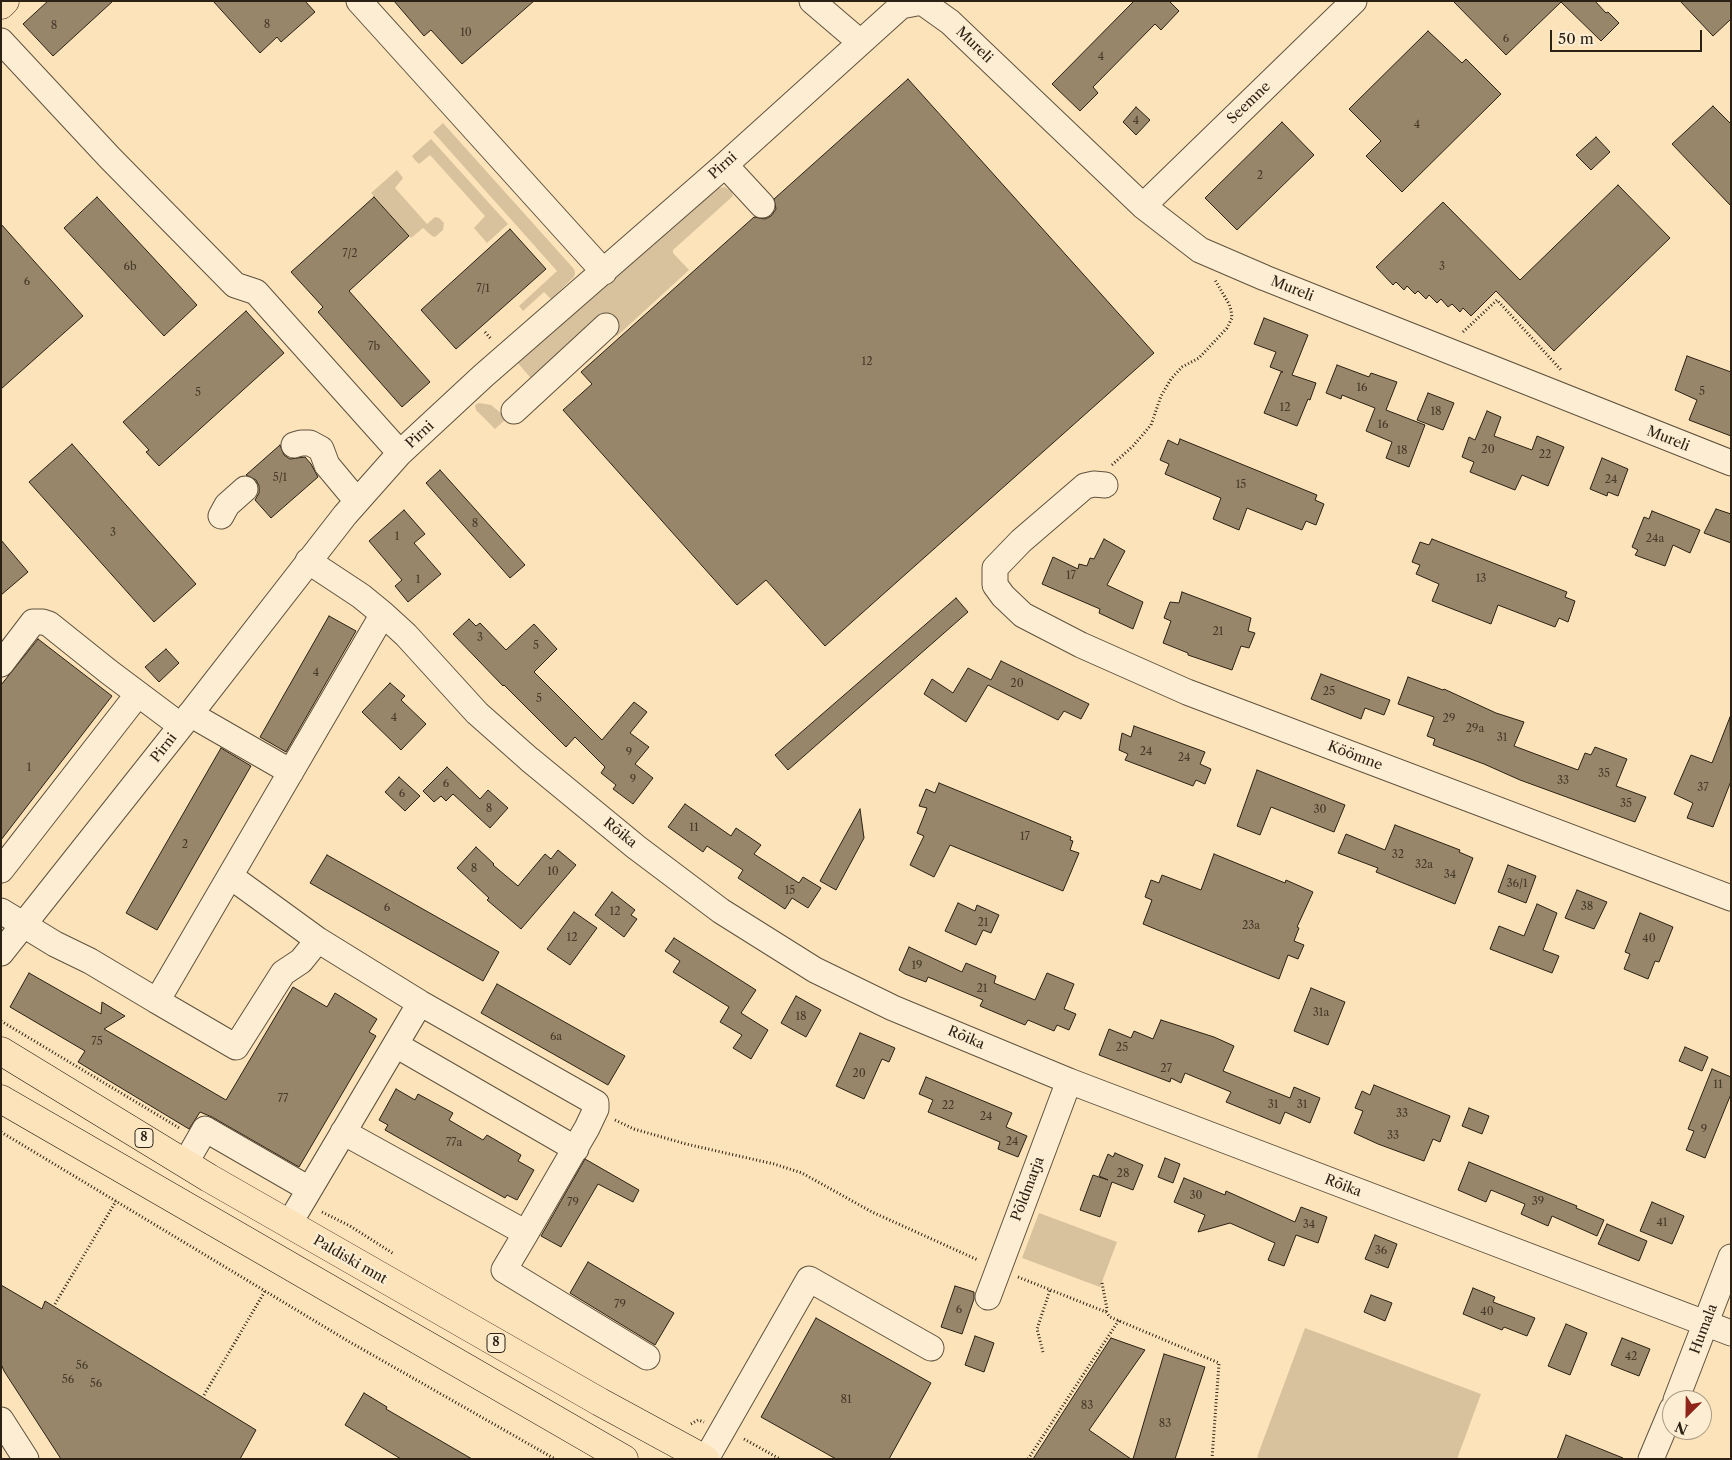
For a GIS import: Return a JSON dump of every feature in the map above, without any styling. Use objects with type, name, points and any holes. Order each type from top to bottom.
[{"type":"main road","points":[[1,5],[5,1]]},
{"type":"main road","name":"Paldiski mnt","points":[[1,1051],[186,1164],[289,1224],[600,1402],[706,1459]]},
{"type":"main road","points":[[1,1100],[624,1459]]},
{"type":"street","points":[[359,1],[604,272]]},
{"type":"street","points":[[812,1],[860,42]]},
{"type":"street","name":"Seemne","points":[[1143,206],[1354,1]]},
{"type":"street","name":"Pirni","points":[[1,953],[186,720],[308,561],[400,453],[484,376],[725,165],[901,6],[922,2]]},
{"type":"street","name":"Mureli","points":[[922,2],[950,22],[1143,206],[1200,250],[1731,464]]},
{"type":"street","points":[[1,41],[58,92],[110,158],[236,285],[256,292],[400,453]]},
{"type":"street","points":[[725,165],[762,205]]},
{"type":"street","points":[[514,411],[606,326]]},
{"type":"street","points":[[294,445],[310,443],[321,449],[327,465],[358,501]]},
{"type":"street","name":"Köömne","points":[[1099,484],[1086,486],[1021,541],[995,568],[995,585],[1003,596],[1023,615],[1081,645],[1187,692],[1731,898]]},
{"type":"street","points":[[221,516],[226,505],[245,489]]},
{"type":"street","name":"Rõika","points":[[308,561],[362,596],[383,614],[406,635],[477,713],[529,759],[636,847],[721,911],[816,970],[892,1008],[1070,1081],[1731,1333]]},
{"type":"street","points":[[157,1001],[383,614]]},
{"type":"street","points":[[1,664],[33,622],[49,624],[138,694],[291,772]]},
{"type":"street","points":[[1,870],[138,694]]},
{"type":"street","points":[[230,876],[318,940],[420,1003],[596,1103],[596,1109],[576,1149],[504,1270],[647,1357]]},
{"type":"street","points":[[1,911],[23,926],[90,961],[236,1047],[284,973],[300,961],[318,940]]},
{"type":"street","points":[[289,1224],[420,1003]]},
{"type":"street","points":[[396,1045],[576,1149]]},
{"type":"street","name":"Põldmarja","points":[[988,1297],[1070,1081]]},
{"type":"street","points":[[186,1164],[205,1129],[309,1189]]},
{"type":"street","points":[[343,1132],[526,1233]]},
{"type":"street","name":"Humala","points":[[1680,1390],[1731,1257]]},
{"type":"street","points":[[706,1459],[808,1279],[931,1348]]},
{"type":"street","points":[[1,1420],[26,1459]]},
{"type":"street","points":[[1651,1459],[1662,1433]]},
{"type":"path","points":[[1099,484],[1105,472],[1133,446],[1151,425],[1161,396],[1171,379],[1182,367],[1199,358],[1227,328],[1232,318],[1231,310],[1215,282],[1215,274],[1219,265],[1224,260]]},
{"type":"path","points":[[1444,349],[1497,300],[1564,374]]},
{"type":"path","points":[[596,1103],[610,1117],[634,1129],[686,1144],[802,1172],[872,1212],[998,1269],[1106,1312],[1110,1317],[1218,1363],[1212,1459]]},
{"type":"path","points":[[1,1132],[348,1341],[555,1459]]},
{"type":"path","points":[[56,1304],[116,1201]]},
{"type":"path","points":[[1102,1282],[1106,1312]]},
{"type":"path","points":[[1043,1352],[1037,1329],[1050,1290]]},
{"type":"path","points":[[204,1395],[266,1291]]},
{"type":"path","points":[[1028,1459],[1119,1320]]},
{"type":"path","points":[[688,1426],[698,1420],[724,1428],[780,1459]]},
{"type":"shaded area","points":[[443,123],[574,269],[574,277],[551,299],[544,292],[523,311],[519,306],[557,271],[433,132]]},
{"type":"shaded area","points":[[431,139],[508,224],[487,243],[474,228],[485,216],[430,155],[419,164],[412,156]]},
{"type":"shaded area","points":[[397,170],[403,178],[395,188],[427,224],[435,217],[444,223],[443,230],[435,237],[423,228],[411,238],[371,193]]},
{"type":"shaded area","points":[[725,187],[732,192],[733,196],[673,250],[673,253],[689,270],[617,336],[604,321],[535,383],[517,362],[707,193]]},
{"type":"shaded area","points":[[479,403],[491,405],[507,418],[495,429],[476,410],[475,405]]},
{"type":"shaded area","points":[[1039,1213],[1117,1242],[1100,1287],[1022,1258]]},
{"type":"shaded area","points":[[1305,1328],[1481,1394],[1457,1459],[1261,1459],[1257,1457]]},
{"type":"building","points":[[48,1],[113,1],[53,56],[23,24]]},
{"type":"building","points":[[213,1],[305,1],[315,12],[281,42],[277,37],[260,53]]},
{"type":"building","points":[[394,1],[534,1],[462,64],[431,30],[424,36]]},
{"type":"building","points":[[1134,1],[1169,1],[1179,11],[1161,30],[1155,24],[1093,87],[1098,93],[1080,111],[1052,84]]},
{"type":"building","points":[[1453,1],[1595,1],[1619,23],[1601,41],[1561,2],[1506,55]]},
{"type":"building","points":[[1680,1],[1731,1],[1731,19],[1713,36]]},
{"type":"building","points":[[1428,31],[1462,63],[1466,59],[1501,94],[1402,192],[1366,156],[1381,141],[1349,109]]},
{"type":"building","points":[[908,79],[1154,353],[825,646],[766,580],[737,605],[563,410],[592,384],[581,372],[754,217],[765,219],[771,216],[776,209],[774,199]]},
{"type":"building","points":[[1713,106],[1731,124],[1731,206],[1672,144]]},
{"type":"building","points":[[1136,107],[1150,120],[1136,135],[1123,122]]},
{"type":"building","points":[[1282,122],[1314,155],[1237,230],[1205,198]]},
{"type":"building","points":[[1596,137],[1610,152],[1591,170],[1576,155]]},
{"type":"building","points":[[1618,185],[1670,238],[1554,351],[1496,291],[1471,316],[1463,308],[1460,312],[1452,304],[1448,307],[1441,299],[1437,303],[1429,295],[1426,299],[1418,291],[1415,294],[1407,286],[1404,290],[1396,282],[1393,285],[1376,267],[1443,202],[1520,280]]},
{"type":"building","points":[[97,197],[197,305],[164,336],[64,228]]},
{"type":"building","points":[[374,197],[409,236],[349,291],[430,382],[402,407],[318,312],[323,307],[291,272]]},
{"type":"building","points":[[1,224],[83,316],[1,389]]},
{"type":"building","points":[[510,229],[546,269],[456,349],[421,310]]},
{"type":"building","points":[[246,311],[284,353],[159,466],[146,452],[149,450],[123,422]]},
{"type":"building","points":[[1264,318],[1308,335],[1292,375],[1316,383],[1297,426],[1264,413],[1281,372],[1283,372],[1270,367],[1276,352],[1254,344]]},
{"type":"building","points":[[1687,356],[1731,372],[1731,436],[1689,420],[1697,400],[1675,390]]},
{"type":"building","points":[[1337,365],[1369,377],[1371,373],[1397,382],[1386,410],[1425,425],[1409,467],[1386,458],[1392,442],[1366,431],[1375,408],[1342,395],[1341,399],[1326,393]]},
{"type":"building","points":[[1428,393],[1454,403],[1443,430],[1417,420]]},
{"type":"building","points":[[1487,411],[1501,417],[1494,436],[1532,450],[1537,436],[1564,447],[1548,486],[1522,475],[1515,490],[1470,472],[1474,462],[1462,457],[1469,437],[1475,440]]},
{"type":"building","points":[[1180,439],[1317,495],[1315,500],[1324,504],[1316,525],[1306,521],[1302,530],[1247,508],[1239,530],[1213,519],[1221,498],[1165,474],[1169,464],[1160,460],[1168,440],[1178,445]]},
{"type":"building","points":[[72,444],[196,584],[154,622],[29,482]]},
{"type":"building","points":[[280,445],[284,455],[290,459],[305,457],[318,477],[271,518],[255,500],[259,493],[259,486],[256,480],[246,475]]},
{"type":"building","points":[[1602,458],[1628,469],[1618,496],[1608,492],[1607,496],[1590,489]]},
{"type":"building","points":[[440,470],[525,565],[510,578],[426,483]]},
{"type":"building","points":[[1716,509],[1731,514],[1731,543],[1704,533]]},
{"type":"building","points":[[404,510],[425,534],[414,543],[441,574],[408,602],[395,586],[402,580],[369,541]]},
{"type":"building","points":[[1652,511],[1700,530],[1690,553],[1673,545],[1665,566],[1635,555],[1638,550],[1632,547],[1644,517],[1649,519]]},
{"type":"building","points":[[1104,539],[1125,551],[1107,585],[1143,602],[1133,629],[1099,613],[1100,609],[1042,584],[1053,557],[1078,569],[1079,564],[1087,566],[1090,558],[1094,559]]},
{"type":"building","points":[[1432,539],[1567,592],[1565,597],[1575,601],[1568,622],[1559,618],[1555,627],[1498,605],[1491,624],[1432,601],[1439,584],[1416,574],[1420,565],[1412,562],[1420,542],[1429,545]]},
{"type":"building","points":[[1,540],[28,572],[1,595]]},
{"type":"building","points":[[1182,592],[1251,618],[1248,631],[1255,633],[1249,648],[1241,646],[1232,670],[1188,655],[1188,653],[1163,643],[1171,621],[1164,618],[1170,602],[1179,603]]},
{"type":"building","points":[[956,598],[968,612],[788,770],[775,755]]},
{"type":"building","points":[[329,616],[356,631],[286,752],[260,737]]},
{"type":"building","points":[[469,619],[476,626],[480,623],[506,650],[534,624],[557,649],[534,672],[602,740],[634,702],[647,712],[630,733],[649,747],[635,764],[653,778],[633,804],[613,789],[616,785],[601,773],[605,767],[575,737],[566,747],[453,634]]},
{"type":"building","points":[[38,639],[112,696],[1,840],[1,685]]},
{"type":"building","points":[[166,649],[179,663],[159,682],[145,667]]},
{"type":"building","points":[[1001,661],[1089,704],[1081,719],[1064,711],[1058,720],[988,685],[966,722],[924,694],[932,679],[953,693],[968,668],[991,680]]},
{"type":"building","points":[[1321,674],[1390,700],[1384,715],[1365,708],[1361,719],[1311,699]]},
{"type":"building","points":[[1408,677],[1444,689],[1496,713],[1524,722],[1514,746],[1578,770],[1585,753],[1591,755],[1595,747],[1627,759],[1616,786],[1646,797],[1635,822],[1520,780],[1433,745],[1435,739],[1427,736],[1434,717],[1398,704]]},
{"type":"building","points":[[390,683],[405,696],[401,700],[426,724],[401,750],[362,712]]},
{"type":"building","points":[[1730,717],[1731,781],[1713,827],[1687,818],[1693,803],[1674,794],[1691,755],[1712,763]]},
{"type":"building","points":[[1134,726],[1205,752],[1200,764],[1211,769],[1205,784],[1196,780],[1193,786],[1125,760],[1128,754],[1119,750],[1122,733],[1131,737]]},
{"type":"building","points":[[221,748],[251,766],[157,930],[126,913]]},
{"type":"building","points":[[447,767],[480,799],[488,790],[508,808],[490,828],[453,794],[446,801],[441,796],[434,802],[423,791]]},
{"type":"building","points":[[1257,770],[1345,805],[1334,832],[1271,807],[1260,835],[1237,826]]},
{"type":"building","points":[[399,777],[420,796],[405,811],[385,792]]},
{"type":"building","points":[[939,783],[1071,837],[1070,840],[1073,841],[1070,850],[1079,853],[1063,891],[950,845],[934,877],[910,865],[924,836],[917,833],[927,808],[919,806],[926,789],[935,793]]},
{"type":"building","points":[[685,804],[731,836],[736,828],[761,845],[754,854],[799,883],[803,877],[821,888],[808,908],[792,898],[785,909],[738,878],[743,870],[707,846],[703,852],[668,827]]},
{"type":"building","points":[[860,809],[864,838],[836,890],[820,881]]},
{"type":"building","points":[[1395,825],[1460,850],[1459,852],[1473,858],[1455,904],[1376,872],[1378,868],[1338,853],[1346,834],[1385,850]]},
{"type":"building","points":[[476,847],[493,865],[518,886],[545,854],[551,859],[558,850],[576,865],[521,929],[487,900],[489,898],[457,868]]},
{"type":"building","points":[[1214,854],[1285,883],[1286,880],[1313,892],[1297,927],[1299,928],[1294,941],[1304,945],[1298,959],[1288,955],[1279,979],[1143,924],[1152,900],[1145,897],[1151,880],[1159,883],[1162,875],[1201,890]]},
{"type":"building","points":[[327,855],[499,952],[483,981],[310,883]]},
{"type":"building","points":[[1508,865],[1536,876],[1526,903],[1498,892]]},
{"type":"building","points":[[1577,890],[1607,902],[1594,929],[1565,918]]},
{"type":"building","points":[[612,892],[635,910],[631,915],[637,919],[624,937],[595,915]]},
{"type":"building","points":[[958,903],[975,911],[977,905],[999,915],[991,933],[983,930],[976,945],[945,931]]},
{"type":"building","points":[[1537,904],[1557,913],[1543,950],[1559,956],[1552,973],[1490,949],[1499,926],[1524,936]]},
{"type":"building","points":[[574,912],[597,928],[570,965],[547,949]]},
{"type":"building","points":[[1640,913],[1673,927],[1659,962],[1655,961],[1648,979],[1624,969],[1630,954],[1625,952]]},
{"type":"building","points":[[674,938],[756,990],[741,1013],[768,1030],[751,1059],[733,1048],[742,1035],[720,1022],[729,1007],[673,972],[680,961],[665,951]]},
{"type":"building","points":[[909,947],[962,972],[966,963],[996,976],[994,983],[1035,1000],[1047,973],[1074,984],[1064,1009],[1076,1014],[1069,1030],[1057,1025],[1054,1031],[1028,1020],[1025,1025],[980,1006],[983,1000],[928,977],[926,982],[905,974],[899,970]]},
{"type":"building","points":[[29,973],[101,1014],[102,1002],[125,1016],[104,1029],[226,1100],[293,987],[327,1007],[335,993],[377,1019],[369,1032],[376,1036],[299,1167],[200,1112],[189,1129],[78,1062],[85,1051],[10,1007]]},
{"type":"building","points":[[497,984],[625,1056],[608,1085],[481,1013]]},
{"type":"building","points":[[1311,988],[1345,1002],[1328,1045],[1294,1031]]},
{"type":"building","points":[[796,996],[821,1010],[806,1037],[781,1023]]},
{"type":"building","points":[[1161,1020],[1214,1037],[1234,1046],[1223,1071],[1290,1098],[1294,1087],[1320,1098],[1310,1123],[1285,1112],[1280,1124],[1226,1102],[1231,1092],[1185,1073],[1181,1083],[1171,1078],[1170,1082],[1099,1055],[1109,1029],[1131,1038],[1134,1031],[1153,1039]]},
{"type":"building","points":[[860,1033],[895,1048],[889,1062],[882,1059],[864,1099],[836,1086]]},
{"type":"building","points":[[1685,1047],[1708,1057],[1702,1071],[1679,1061]]},
{"type":"building","points":[[1712,1069],[1731,1077],[1731,1094],[1705,1158],[1686,1150],[1694,1131],[1688,1129]]},
{"type":"building","points":[[926,1077],[1012,1113],[1006,1127],[1027,1136],[1018,1157],[998,1149],[1000,1142],[928,1112],[933,1100],[919,1094]]},
{"type":"building","points":[[1374,1085],[1450,1116],[1440,1142],[1433,1139],[1424,1161],[1354,1133],[1363,1111],[1355,1108],[1362,1091],[1370,1095]]},
{"type":"building","points":[[396,1089],[415,1100],[418,1094],[453,1113],[449,1120],[483,1140],[487,1135],[521,1155],[518,1161],[534,1170],[517,1200],[507,1195],[505,1198],[385,1130],[388,1125],[379,1120]]},
{"type":"building","points":[[1469,1108],[1489,1116],[1482,1134],[1462,1126]]},
{"type":"building","points":[[1115,1153],[1143,1165],[1133,1190],[1112,1182],[1100,1217],[1080,1210],[1093,1175],[1108,1180],[1099,1176],[1108,1154],[1113,1157]]},
{"type":"building","points":[[1165,1158],[1180,1164],[1173,1183],[1158,1177]]},
{"type":"building","points":[[585,1159],[639,1190],[633,1202],[598,1184],[561,1247],[541,1236]]},
{"type":"building","points":[[1469,1162],[1577,1206],[1576,1208],[1604,1220],[1597,1236],[1552,1216],[1548,1226],[1521,1214],[1525,1204],[1491,1190],[1486,1202],[1458,1190]]},
{"type":"building","points":[[1184,1178],[1225,1195],[1226,1191],[1295,1222],[1301,1207],[1327,1217],[1318,1243],[1296,1235],[1284,1266],[1268,1260],[1275,1243],[1230,1223],[1198,1232],[1205,1215],[1174,1202]]},
{"type":"building","points":[[1652,1202],[1684,1216],[1672,1244],[1640,1231]]},
{"type":"building","points":[[1607,1224],[1647,1241],[1639,1261],[1598,1244]]},
{"type":"building","points":[[1375,1235],[1397,1244],[1388,1268],[1365,1259]]},
{"type":"building","points":[[588,1262],[674,1313],[655,1345],[570,1293]]},
{"type":"building","points":[[1,1285],[42,1309],[45,1301],[256,1430],[240,1459],[61,1459],[1,1364]]},
{"type":"building","points":[[955,1286],[974,1292],[974,1299],[962,1334],[941,1327]]},
{"type":"building","points":[[1473,1288],[1495,1297],[1493,1302],[1535,1318],[1527,1336],[1504,1327],[1502,1330],[1463,1314]]},
{"type":"building","points":[[1371,1295],[1392,1303],[1385,1321],[1364,1312]]},
{"type":"building","points":[[816,1318],[931,1383],[889,1459],[836,1459],[761,1417]]},
{"type":"building","points":[[1566,1324],[1587,1333],[1570,1375],[1548,1366]]},
{"type":"building","points":[[975,1336],[994,1343],[984,1372],[965,1365]]},
{"type":"building","points":[[1111,1338],[1145,1350],[1089,1430],[1131,1459],[1033,1459]]},
{"type":"building","points":[[1622,1338],[1650,1349],[1639,1376],[1611,1365]]},
{"type":"building","points":[[1164,1354],[1205,1367],[1175,1459],[1133,1459]]},
{"type":"building","points":[[364,1393],[387,1407],[386,1409],[472,1459],[401,1459],[345,1425]]},
{"type":"building","points":[[1566,1435],[1623,1458],[1623,1459],[1557,1459]]}]
